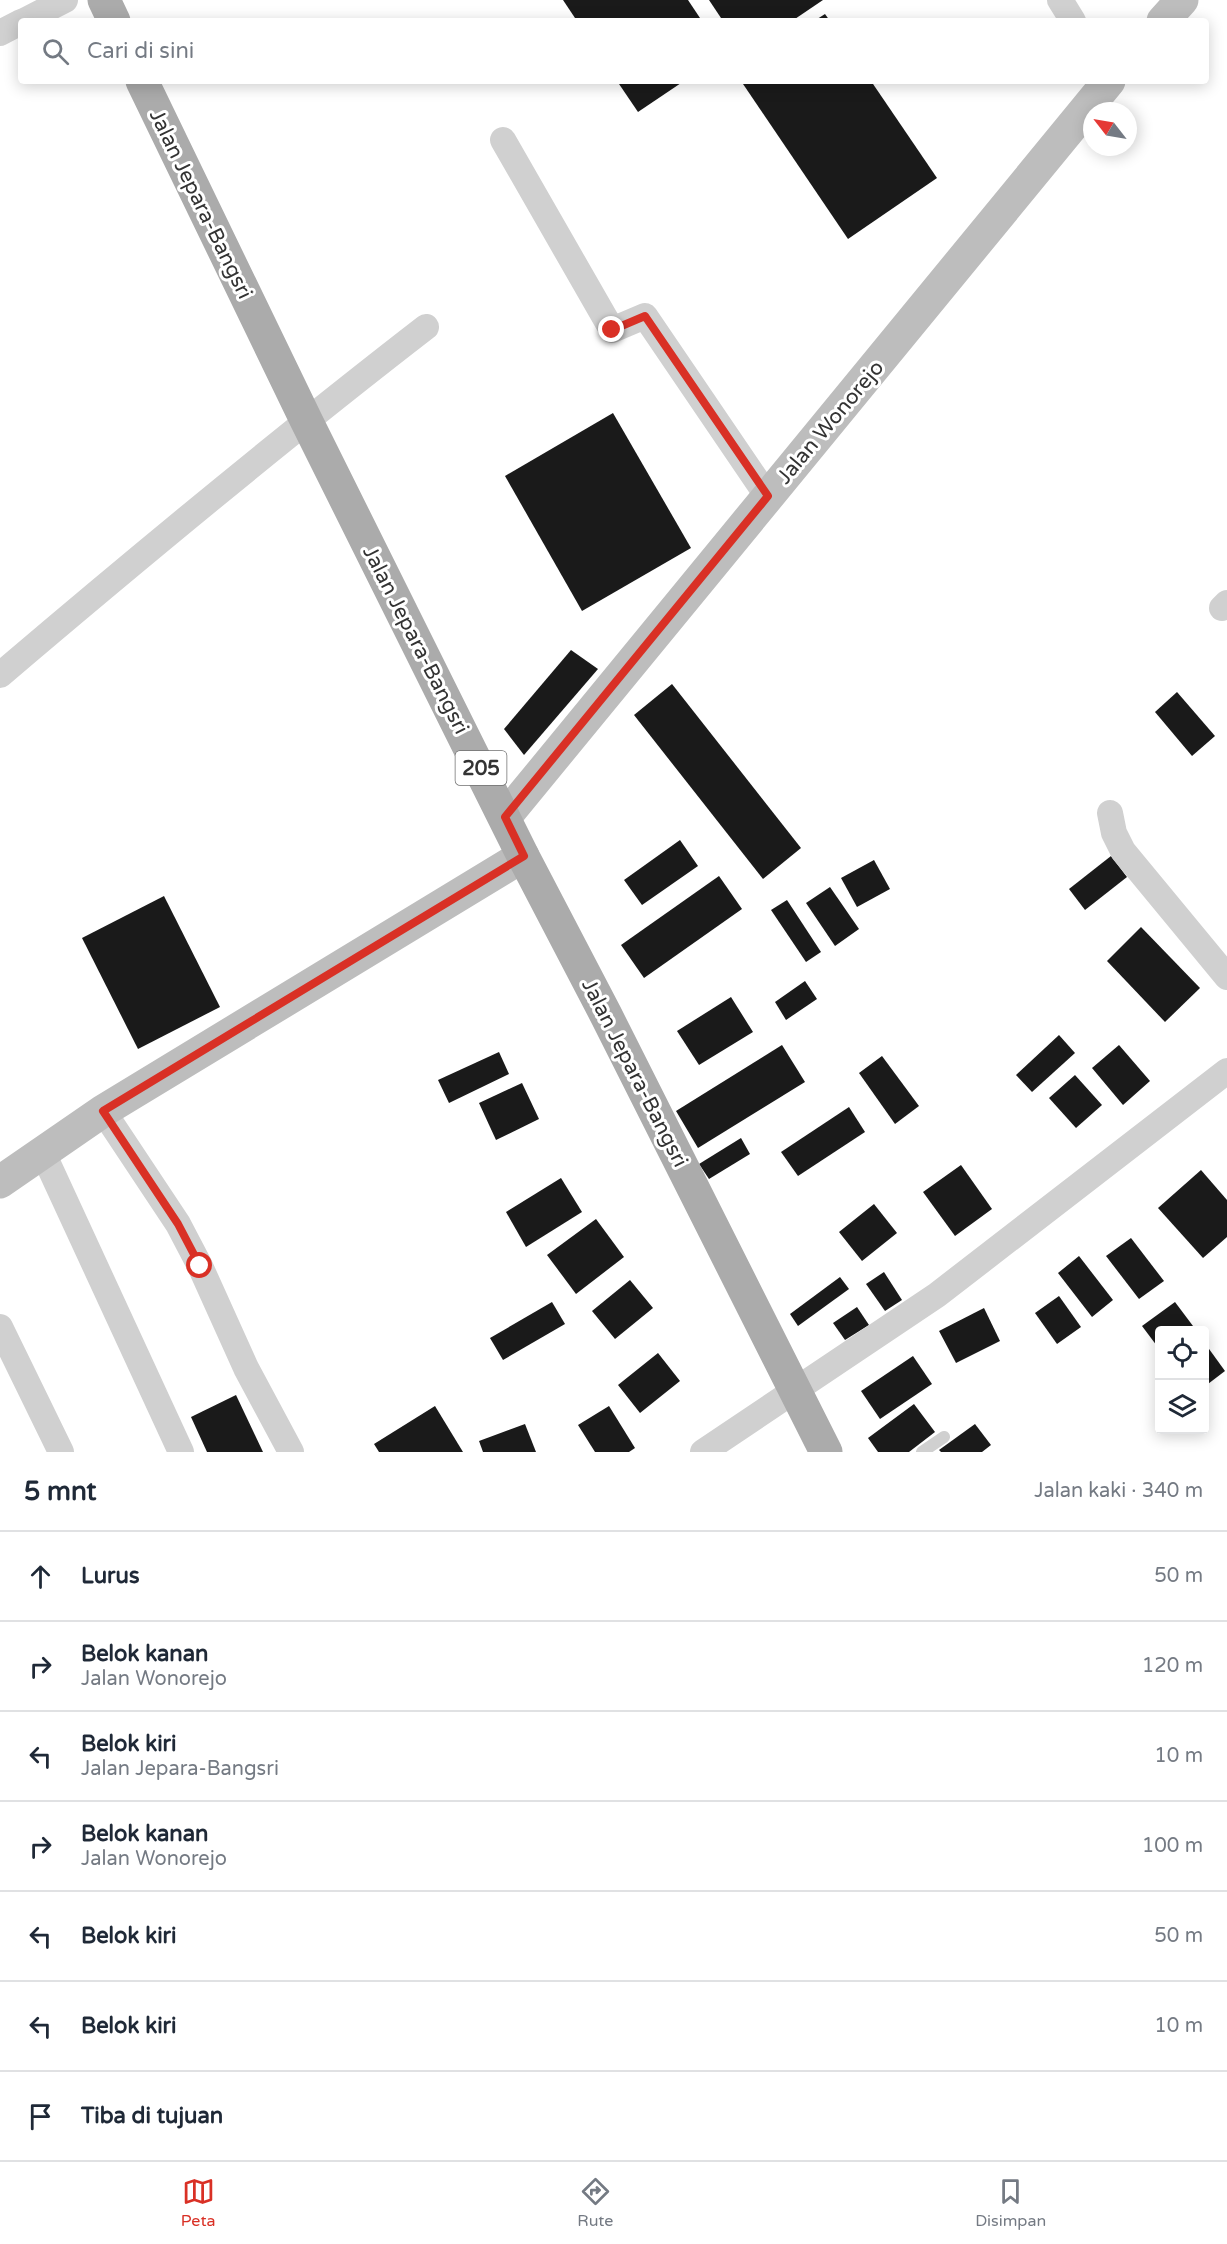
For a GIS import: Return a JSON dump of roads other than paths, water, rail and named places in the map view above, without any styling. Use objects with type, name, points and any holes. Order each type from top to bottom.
[{"type":"main road","points":[[104,0],[113,18]]},
{"type":"main road","name":"Jalan Jepara-Bangsri","points":[[143,84],[306,420],[826,1452]]},
{"type":"street","points":[[30,18],[65,0]]},
{"type":"street","points":[[1060,0],[1071,18]]},
{"type":"street","points":[[1166,18],[1182,0]]},
{"type":"street","points":[[0,33],[18,24]]},
{"type":"street","name":"Jalan Wonorejo","points":[[505,817],[1107,84]]},
{"type":"street","points":[[503,140],[612,330],[645,316],[768,496]]},
{"type":"street","points":[[0,675],[132,562],[306,420],[426,327]]},
{"type":"street","points":[[1110,813],[1114,832],[1123,851],[1227,977]]},
{"type":"street","points":[[0,1182],[103,1111],[524,856]]},
{"type":"street","points":[[703,1452],[937,1295],[1225,1078]]},
{"type":"street","points":[[103,1111],[178,1224],[200,1266],[246,1368],[291,1452]]},
{"type":"street","points":[[43,1153],[181,1452]]},
{"type":"street","points":[[0,1326],[61,1452]]},
{"type":"lane","points":[[922,1452],[944,1437]]}]
